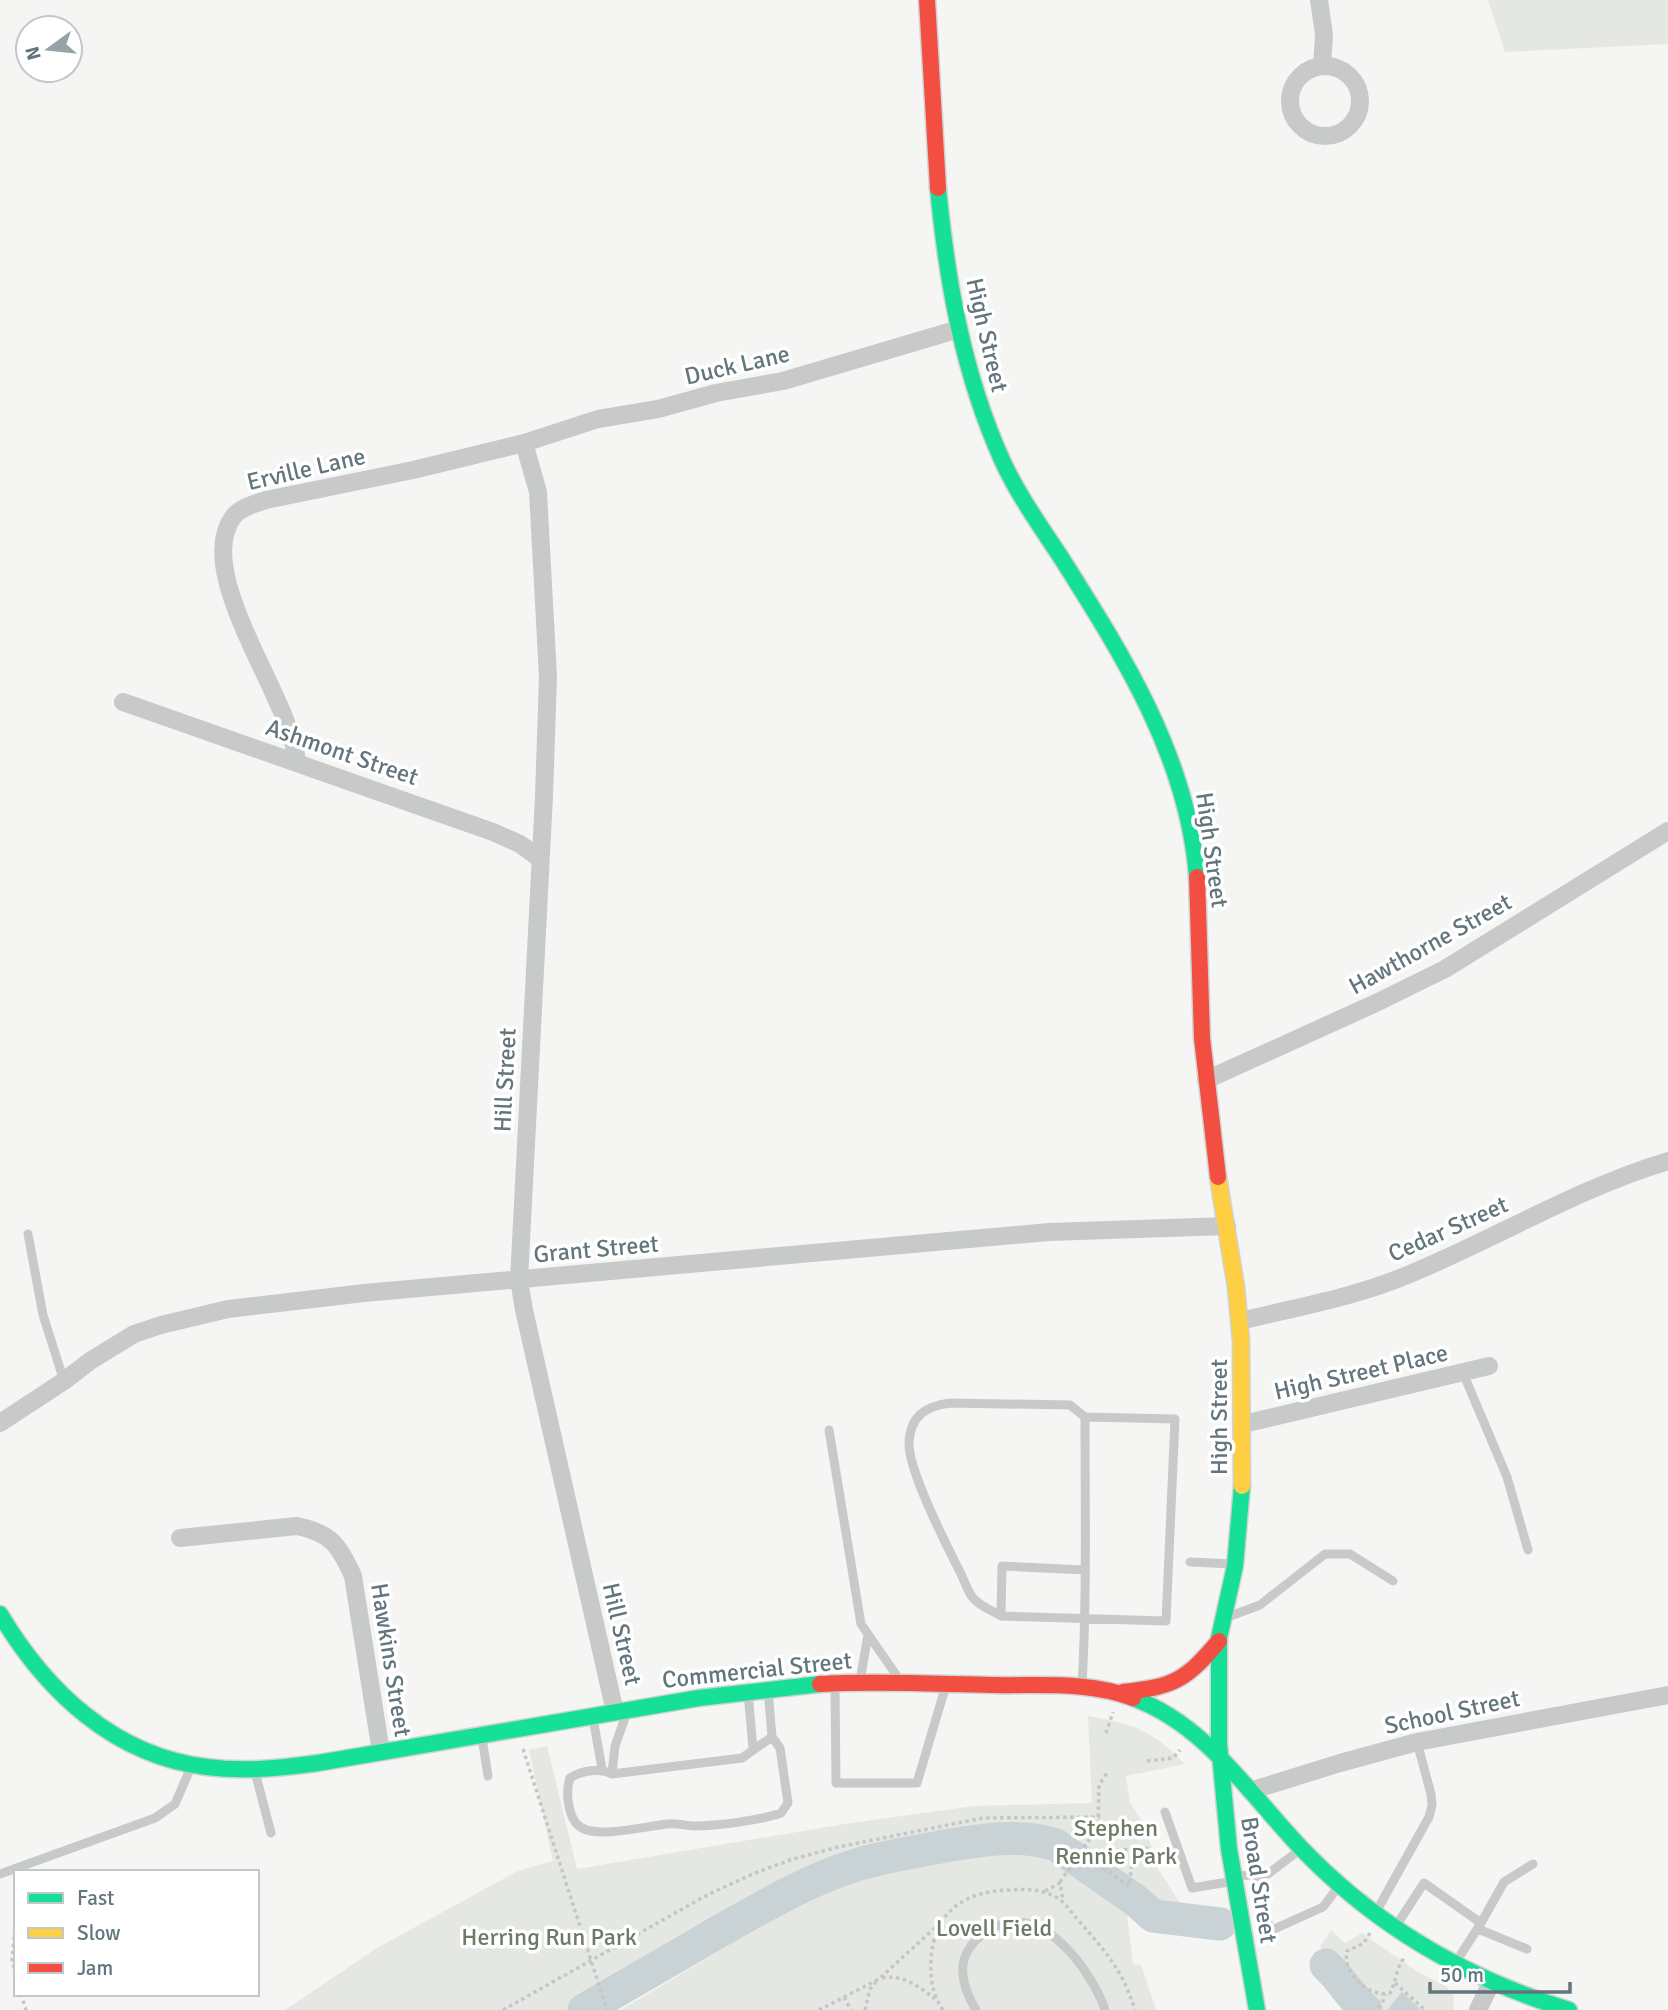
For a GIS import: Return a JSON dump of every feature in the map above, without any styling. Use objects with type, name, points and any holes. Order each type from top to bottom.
[{"type":"main road","name":"High Street","points":[[927,0],[939,181],[947,254],[959,329],[979,406],[1002,460],[1130,671],[1156,720],[1178,780],[1189,821],[1196,873],[1201,1029],[1206,1080],[1241,1321],[1242,1474],[1235,1564],[1219,1641],[1219,1758]]},
{"type":"main road","name":"Commercial Street","points":[[0,1614],[20,1648],[64,1699],[106,1731],[143,1750],[173,1761],[227,1770],[255,1771],[292,1767],[768,1688],[902,1683],[1082,1688],[1119,1692],[1160,1709],[1187,1728],[1219,1758],[1302,1848],[1340,1885],[1378,1915],[1455,1964],[1491,1983],[1527,1998],[1569,2010]]},
{"type":"main road","points":[[1119,1692],[1158,1688],[1182,1679],[1193,1671],[1219,1641]]},
{"type":"main road","name":"Broad Street","points":[[1219,1758],[1235,1879],[1258,2010]]},
{"type":"street","points":[[1320,0],[1324,35],[1322,66]]},
{"type":"street","name":"Duck Lane","points":[[524,443],[598,419],[658,409],[716,393],[783,380],[959,329]]},
{"type":"street","name":"Erville Lane","points":[[297,762],[291,729],[233,602],[225,573],[223,548],[234,516],[244,508],[266,500],[413,470],[524,443]]},
{"type":"street","name":"Hill Street","points":[[524,443],[538,492],[548,677],[519,1280],[524,1310],[622,1711]]},
{"type":"street","name":"Ashmont Street","points":[[123,702],[493,832],[520,844],[540,859]]},
{"type":"street","name":"Hawthorne Street","points":[[1206,1080],[1445,969],[1668,831]]},
{"type":"street","name":"Cedar Street","points":[[1241,1321],[1381,1286],[1500,1234],[1605,1183],[1668,1161]]},
{"type":"street","name":"Grant Street","points":[[0,1423],[134,1334],[188,1317],[228,1309],[339,1296],[1049,1232],[1227,1226]]},
{"type":"street","name":"High Street Place","points":[[1243,1424],[1489,1366]]},
{"type":"street","name":"Hawkins Street","points":[[180,1538],[297,1526],[315,1530],[331,1538],[353,1576],[381,1752]]},
{"type":"street","name":"School Street","points":[[1250,1791],[1417,1742],[1668,1695]]},
{"type":"street","points":[[1478,2009],[1491,1983]]},
{"type":"lane","points":[[28,1234],[43,1315],[64,1381]]},
{"type":"lane","points":[[1464,1373],[1507,1477],[1528,1550]]},
{"type":"lane","points":[[933,1405],[1070,1405],[1085,1417],[1175,1419],[1166,1621],[1001,1616],[974,1599],[942,1536],[914,1468],[908,1444],[912,1425],[921,1412],[933,1405]]},
{"type":"lane","points":[[1082,1688],[1085,1619],[1085,1417]]},
{"type":"lane","points":[[829,1430],[861,1624],[902,1683]]},
{"type":"lane","points":[[1223,1619],[1260,1605],[1325,1555],[1350,1554],[1393,1581]]},
{"type":"lane","points":[[1190,1562],[1235,1564]]},
{"type":"lane","points":[[1001,1616],[1002,1566],[1085,1570]]},
{"type":"lane","points":[[859,1683],[868,1635]]},
{"type":"lane","points":[[835,1684],[836,1783],[917,1783],[946,1684]]},
{"type":"lane","points":[[768,1688],[772,1737],[780,1748],[788,1803],[781,1813],[695,1826],[672,1823],[599,1831],[585,1830],[572,1819],[568,1784],[575,1775],[603,1769],[612,1774],[742,1758],[772,1737]]},
{"type":"lane","points":[[748,1690],[753,1749]]},
{"type":"lane","points":[[612,1774],[622,1711]]},
{"type":"lane","points":[[593,1716],[603,1769]]},
{"type":"lane","points":[[482,1736],[488,1776]]},
{"type":"lane","points":[[1378,1915],[1429,1817],[1432,1805],[1417,1742]]},
{"type":"lane","points":[[0,1874],[155,1818],[175,1804],[191,1765]]},
{"type":"lane","points":[[255,1771],[271,1833]]},
{"type":"lane","points":[[1165,1812],[1192,1888],[1268,1874],[1302,1848]]},
{"type":"lane","points":[[1455,1964],[1480,1926],[1503,1882],[1533,1864]]},
{"type":"lane","points":[[1257,1875],[1270,1931],[1323,1907],[1340,1885]]},
{"type":"lane","points":[[1396,1927],[1424,1883],[1480,1926],[1527,1949]]},
{"type":"lane","points":[[976,2010],[962,1975],[963,1964],[972,1946],[984,1932],[999,1925],[1019,1922],[1039,1927],[1068,1950],[1086,1970],[1105,2010]]},
{"type":"path","points":[[1147,1760],[1173,1758],[1179,1753],[1187,1728]]},
{"type":"path","points":[[517,1730],[607,2010]]},
{"type":"path","points":[[1060,1882],[1098,1827],[1099,1785],[1107,1773]]},
{"type":"path","points":[[503,2010],[709,1894],[790,1860],[838,1847],[983,1818],[1100,1817]]},
{"type":"path","points":[[1080,1852],[1152,1848]]},
{"type":"path","points":[[1080,1852],[1129,1886],[1134,1851]]},
{"type":"path","points":[[1044,1892],[1060,1883],[1063,1902]]},
{"type":"path","points":[[1378,1915],[1364,1943],[1347,1951],[1352,1975],[1377,1993],[1390,1993],[1395,1983],[1397,1968],[1402,1961]]},
{"type":"path","points":[[865,2010],[870,1989],[940,1923]]},
{"type":"path","points":[[14,1938],[14,1968]]},
{"type":"path","points":[[819,2010],[879,1979],[889,1977],[911,1982],[936,2000]]},
{"type":"path","points":[[1395,1983],[1425,2010]]},
{"type":"path","points":[[1378,2008],[1385,1994]]},
{"type":"path","points":[[844,1997],[851,2010]]},
{"type":"green space","points":[[1488,0],[1668,0],[1668,44],[1505,52]]},
{"type":"green space","name":"Herring Run Park","points":[[1088,1716],[1141,1730],[1162,1743],[1185,1764],[1126,1776],[1130,1803],[1144,1824],[1158,1869],[1189,1917],[1160,1913],[1072,1851],[1080,1839],[1010,1833],[980,1835],[814,1866],[771,1888],[569,2010],[285,2010],[377,1948],[518,1871],[553,1861],[529,1750],[547,1746],[577,1869],[845,1824],[973,1806],[1092,1803]]},
{"type":"green space","name":"Lovell Field","points":[[1004,1844],[1044,1847],[1060,1854],[1115,1898],[1127,1914],[1133,1964],[1141,1965],[1156,2010],[621,2010],[845,1875],[909,1858]]},
{"type":"green space","points":[[1331,1930],[1345,1943],[1362,1933],[1415,1970],[1447,1987],[1454,1997],[1453,2010],[1421,2010],[1402,1993],[1387,2010],[1376,2010],[1320,1947]]},
{"type":"shaded area","points":[[1402,1992],[1421,2010],[1387,2010]]},
{"type":"waterway","points":[[584,2010],[748,1915],[819,1879],[878,1859],[972,1842],[1015,1838],[1056,1845],[1135,1900],[1153,1916],[1220,1924]]},
{"type":"waterway","points":[[1326,1965],[1366,2010]]},
{"type":"traffic: fast","points":[[938,188],[946,258],[959,327],[988,427],[1015,486],[1108,633],[1149,710],[1181,791],[1191,833],[1197,877]]},
{"type":"traffic: fast","points":[[1242,1486],[1235,1566],[1219,1638],[1219,1744],[1229,1849],[1257,2010]]},
{"type":"traffic: fast","points":[[0,1614],[39,1669],[86,1715],[113,1734],[142,1749],[173,1760],[207,1767],[262,1769],[318,1763],[699,1698],[820,1684]]},
{"type":"traffic: fast","points":[[1133,1698],[1159,1710],[1205,1743],[1302,1849],[1331,1877],[1392,1926],[1425,1947],[1495,1983],[1569,2010]]},
{"type":"traffic: slow","points":[[1218,1177],[1236,1287],[1241,1341],[1242,1486]]},
{"type":"traffic: jam","points":[[927,0],[938,188]]},
{"type":"traffic: jam","points":[[1197,877],[1202,1038],[1218,1177]]},
{"type":"traffic: jam","points":[[1123,1692],[1155,1687],[1178,1679],[1197,1665],[1219,1641]]},
{"type":"traffic: jam","points":[[820,1684],[1064,1686],[1099,1689],[1133,1698]]},
{"type":"park label","name":"Stephen Rennie Park","points":[[1116,1842]]}]
